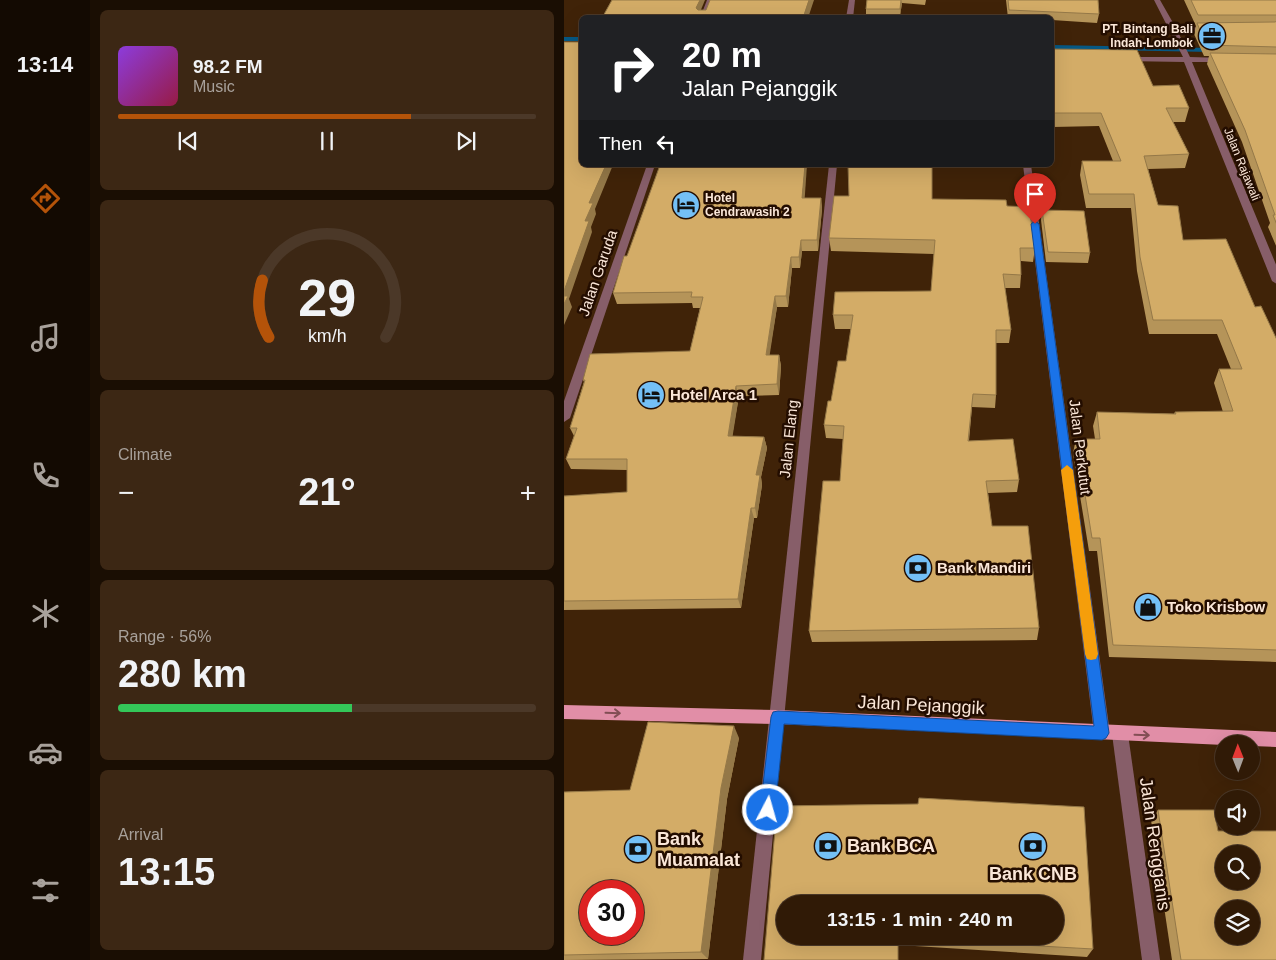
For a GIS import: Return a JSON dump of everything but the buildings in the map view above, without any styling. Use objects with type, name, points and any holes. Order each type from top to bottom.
[{"type":"main road","name":"Jalan Pejanggik","points":[[564,712],[778,717],[1276,740]]},
{"type":"street","points":[[704,15],[710,0]]},
{"type":"street","points":[[850,15],[852,0]]},
{"type":"street","name":"Jalan Rajawali","points":[[1157,0],[1181,44],[1276,280]]},
{"type":"street","points":[[1173,30],[1222,29]]},
{"type":"street","points":[[1119,59],[1186,58],[1236,60]]},
{"type":"street","name":"Jalan Garuda","points":[[564,418],[650,167]]},
{"type":"street","name":"Jalan Elang","points":[[752,960],[833,167]]},
{"type":"street","name":"Jalan Perkutut","points":[[1027,167],[1102,733]]},
{"type":"street","name":"Jalan Rengganis","points":[[1120,734],[1151,960]]},
{"type":"waterway","points":[[564,39],[579,39]]},
{"type":"waterway","points":[[1054,47],[1211,50]]},
{"type":"slow traffic","points":[[1067,470],[1091,654]]},
{"type":"place","name":"PT. Bintang Bali Indah-Lombok","points":[[1212,36]]},
{"type":"place","name":"Hotel Cendrawasih 2","points":[[686,205]]},
{"type":"place","name":"Hotel Arca 1","points":[[651,395]]},
{"type":"place","name":"Bank Mandiri","points":[[918,568]]},
{"type":"place","name":"Toko Krisbow","points":[[1148,607]]},
{"type":"place","name":"Bank BCA","points":[[828,846]]},
{"type":"place","name":"Bank CNB","points":[[1033,846]]},
{"type":"place","name":"Bank Muamalat","points":[[638,849]]},
{"type":"route","points":[[768,810],[778,717],[1102,733],[1035,224]]}]
